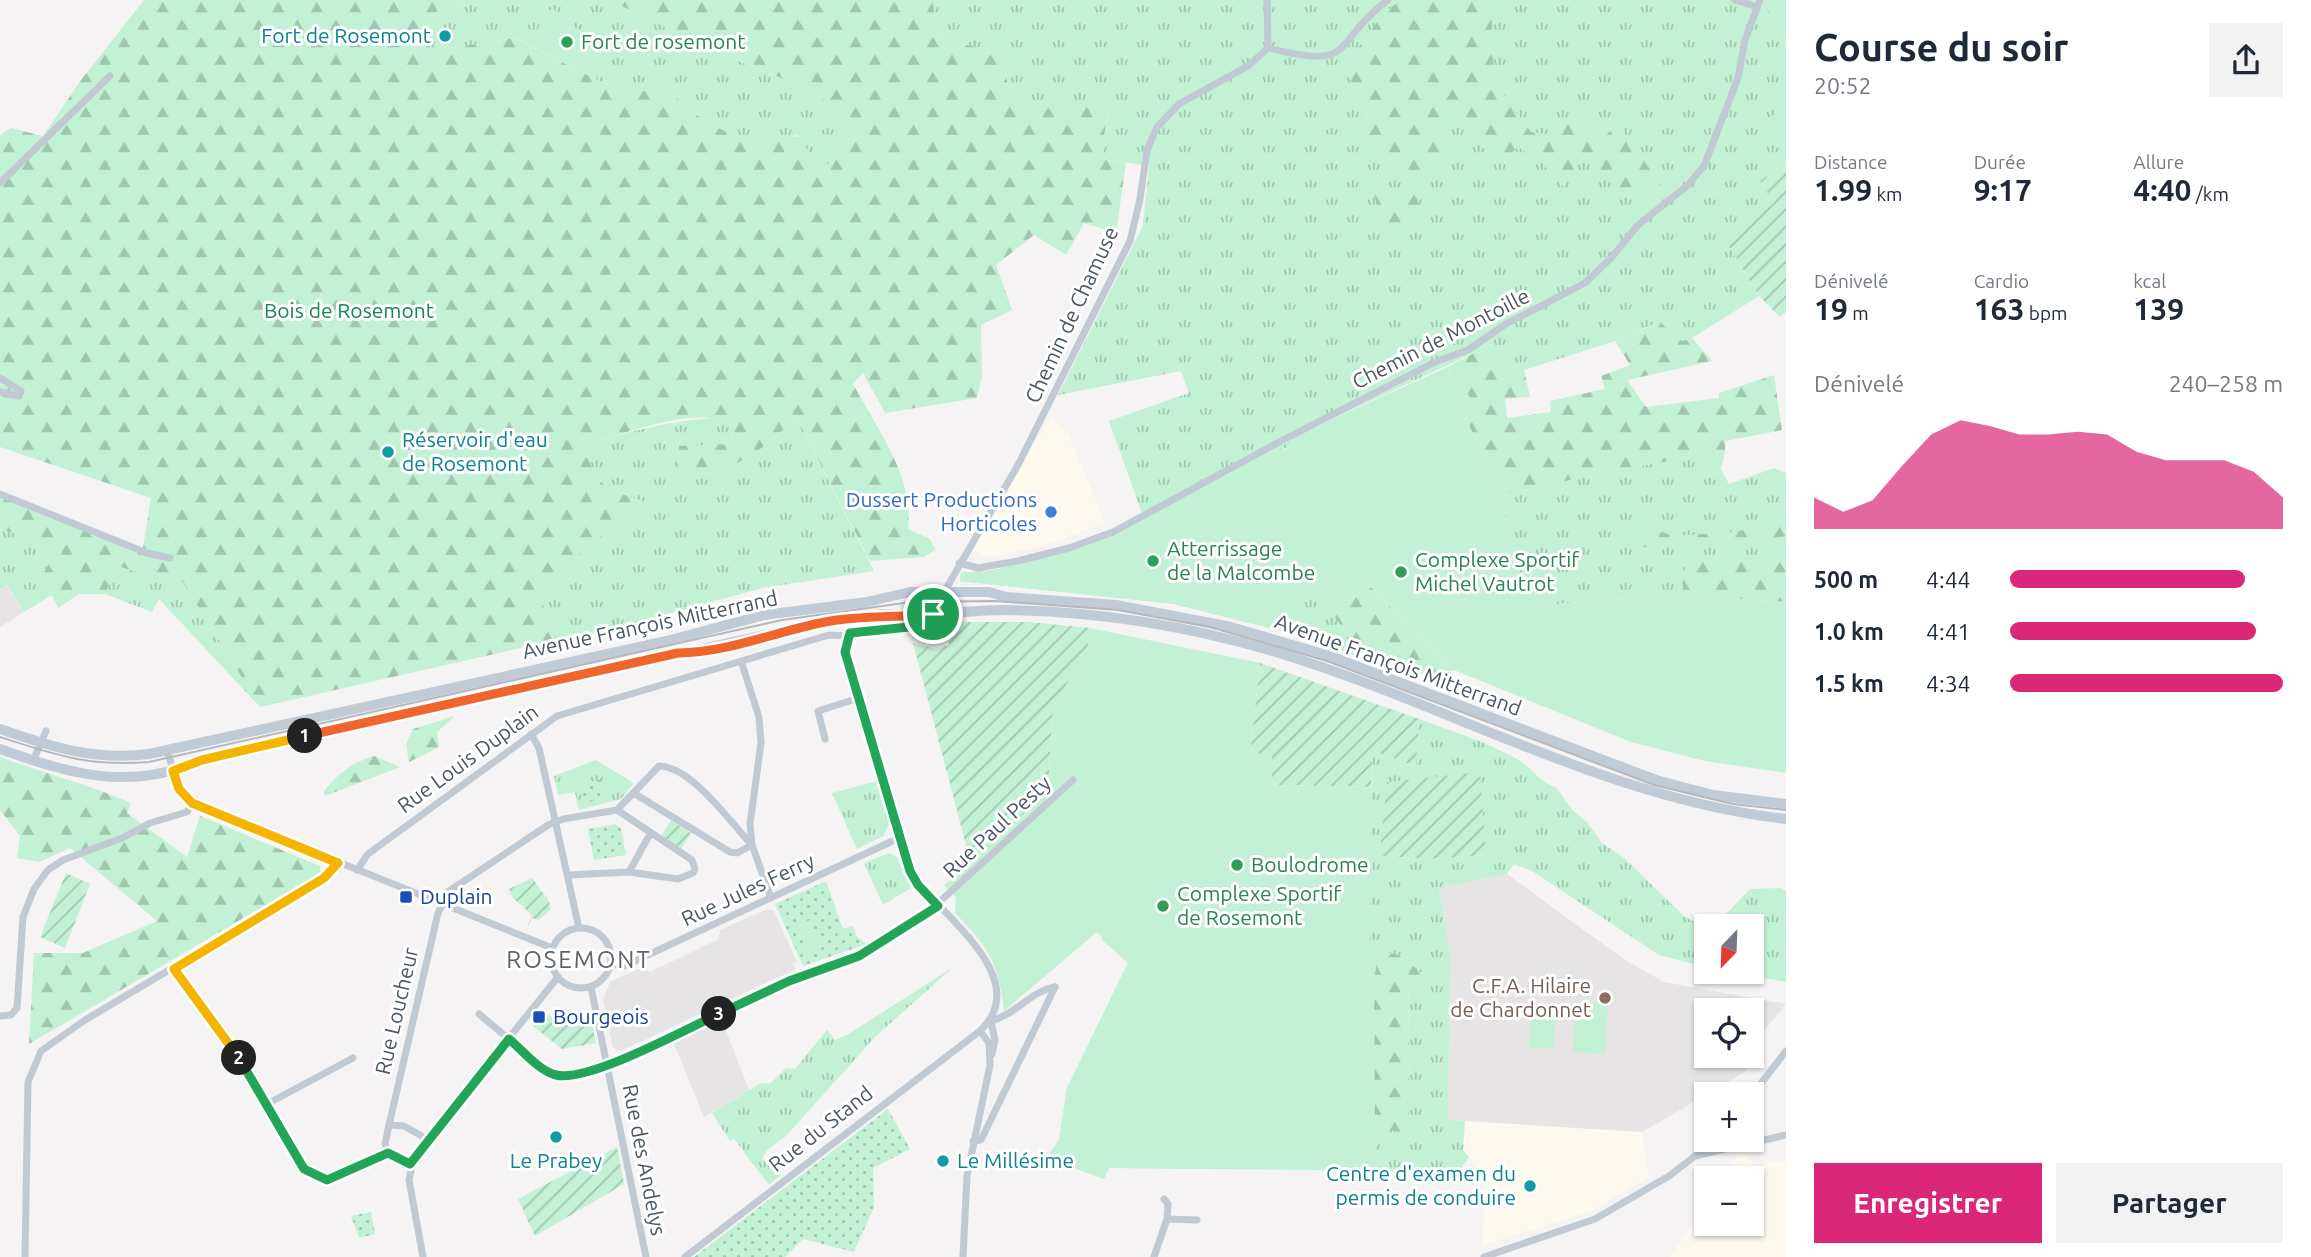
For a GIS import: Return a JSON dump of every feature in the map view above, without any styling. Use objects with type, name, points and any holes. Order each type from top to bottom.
[{"type":"main road","name":"Avenue François Mitterrand","points":[[0,729],[67,751],[113,758],[167,750],[667,641],[764,615],[832,607],[910,593],[989,592],[1006,597],[1116,605],[1230,626],[1333,657],[1657,780],[1713,795],[1786,804]]},
{"type":"main road","name":"Avenue François Mitterrand","points":[[0,749],[33,761],[96,777],[120,778],[173,771],[202,760],[678,653],[692,653],[769,636],[802,626],[867,616],[998,610],[1050,612],[1119,619],[1231,640],[1331,671],[1650,792],[1718,810],[1786,819]]},
{"type":"street","points":[[1266,0],[1268,48],[1307,58],[1336,54],[1388,0]]},
{"type":"street","points":[[1735,0],[1759,4]]},
{"type":"street","name":"Chemin de Montoille","points":[[959,563],[978,568],[1018,561],[1069,548],[1113,532],[1292,435],[1435,362],[1468,350],[1506,324],[1585,284],[1638,225],[1687,186],[1704,166],[1738,78],[1745,40],[1759,4]]},
{"type":"street","name":"Chemin de Chamuse","points":[[933,614],[959,563],[1035,434],[1130,241],[1140,199],[1147,150],[1157,127],[1180,104],[1248,66],[1268,48]]},
{"type":"street","points":[[0,183],[110,76]]},
{"type":"street","points":[[0,378],[21,391],[19,396],[13,397],[0,392]]},
{"type":"street","points":[[0,494],[147,553],[170,558]]},
{"type":"street","name":"Rue Louis Duplain","points":[[356,870],[368,854],[557,716],[829,635],[847,636],[857,631],[919,626],[933,614]]},
{"type":"street","points":[[847,636],[845,652],[910,871],[918,885],[970,936],[983,954],[993,978],[995,995],[991,1021],[995,1040],[965,1184],[962,1257]]},
{"type":"street","points":[[741,661],[759,717],[761,743],[750,824],[752,845],[771,898]]},
{"type":"street","points":[[825,739],[818,710],[859,698]]},
{"type":"street","points":[[33,761],[46,731]]},
{"type":"street","points":[[531,734],[540,748],[579,928]]},
{"type":"street","points":[[167,750],[179,789],[192,803],[552,948]]},
{"type":"street","points":[[441,905],[449,891],[556,821],[617,810],[635,794],[655,768],[664,765],[672,768],[724,810],[752,845]]},
{"type":"street","name":"Rue Paul Pesty","points":[[479,1014],[550,1073],[559,1076],[607,1066],[789,981],[859,956],[938,906],[1073,780]]},
{"type":"street","points":[[635,794],[730,852],[737,853],[752,845]]},
{"type":"street","points":[[0,1016],[10,1014],[17,1008],[23,917],[34,889],[48,870],[63,860],[122,838],[150,823],[187,812],[192,803]]},
{"type":"street","points":[[568,875],[629,872],[678,879],[693,873],[695,869],[692,860],[617,810]]},
{"type":"street","points":[[629,872],[650,834]]},
{"type":"street","name":"Rue Jules Ferry","points":[[611,964],[624,966],[900,838]]},
{"type":"street","points":[[25,1257],[28,1082],[36,1057],[61,1034],[324,878],[338,863]]},
{"type":"street","name":"Rue Loucheur","points":[[388,1153],[385,1142],[441,905]]},
{"type":"street","points":[[579,928],[602,937],[611,952],[611,964],[604,978],[591,987],[573,987],[558,977],[551,964],[552,948],[564,933],[579,928]]},
{"type":"street","points":[[174,969],[245,1067],[304,1169],[323,1180],[388,1153],[410,1164]]},
{"type":"street","points":[[423,1257],[409,1180],[410,1164],[427,1139],[558,977]]},
{"type":"street","name":"Rue des Andelys","points":[[591,987],[646,1257]]},
{"type":"street","name":"Rue du Stand","points":[[685,1257],[991,1021],[1007,1016],[1046,989],[1055,987],[981,1140],[974,1141]]},
{"type":"street","points":[[980,1031],[989,1043],[990,1065]]},
{"type":"street","points":[[1762,1082],[1786,1051]]},
{"type":"street","points":[[267,1104],[353,1058]]},
{"type":"street","points":[[389,1125],[404,1126],[427,1139]]},
{"type":"street","points":[[1695,1156],[1786,1135]]},
{"type":"street","points":[[1484,1257],[1595,1219],[1669,1176],[1699,1152]]},
{"type":"street","points":[[1154,1257],[1167,1219],[1168,1204],[1164,1199]]},
{"type":"street","points":[[1167,1219],[1197,1220]]},
{"type":"shaded area","points":[[1051,415],[1069,435],[1105,523],[1036,548],[986,557],[972,550]]},
{"type":"shaded area","points":[[6,585],[24,612],[0,627],[0,589]]},
{"type":"shaded area","name":"C.F.A. Hilaire de Chardonnet","points":[[1507,874],[1625,960],[1664,982],[1753,998],[1694,998],[1694,1068],[1748,1068],[1728,1082],[1694,1082],[1694,1102],[1642,1132],[1448,1120],[1450,953],[1439,888]]},
{"type":"shaded area","points":[[767,909],[774,911],[797,962],[793,964],[796,969],[621,1051],[613,1048],[603,1000],[610,982],[642,967],[650,972],[719,939],[720,930]]},
{"type":"shaded area","name":"C.F.A. Hilaire de Chardonnet","points":[[1764,1000],[1786,1004],[1764,1031]]},
{"type":"shaded area","points":[[721,1018],[749,1090],[704,1117],[673,1041]]},
{"type":"shaded area","points":[[1465,1121],[1642,1132],[1649,1177],[1591,1211],[1483,1245],[1484,1168],[1476,1167],[1463,1150]]},
{"type":"shaded area","points":[[1738,1153],[1747,1156],[1755,1165],[1764,1166],[1731,1166]]},
{"type":"shaded area","points":[[1764,1162],[1786,1163],[1786,1257],[1670,1257],[1694,1223],[1694,1236],[1764,1236]]},
{"type":"green space","name":"Bois de Rosemont","points":[[144,0],[464,0],[462,4],[442,8],[432,17],[429,31],[431,51],[514,38],[627,95],[664,86],[697,115],[732,134],[762,138],[805,138],[814,164],[830,164],[844,141],[842,113],[814,91],[728,57],[609,0],[932,0],[939,39],[1000,52],[1012,102],[1047,110],[1046,99],[1108,109],[1101,159],[1126,163],[1116,233],[1084,223],[1066,255],[1034,235],[996,265],[1012,310],[981,325],[982,377],[977,398],[885,413],[863,373],[853,384],[900,472],[909,510],[908,529],[930,539],[935,550],[924,557],[870,561],[797,418],[752,456],[701,479],[678,468],[679,446],[729,444],[736,427],[702,417],[669,421],[586,445],[593,469],[604,484],[643,501],[641,510],[587,545],[541,599],[556,640],[260,707],[178,574],[144,574],[117,566],[105,594],[79,594],[58,608],[43,575],[51,558],[35,539],[0,529],[0,496],[142,554],[151,498],[0,447],[0,135],[11,128],[43,136],[81,80]]},
{"type":"green space","points":[[465,0],[609,0],[728,57],[814,91],[842,113],[842,147],[830,164],[814,164],[798,135],[761,139],[722,132],[701,120],[664,86],[627,95],[515,38],[431,51],[429,31],[432,17],[442,8],[462,4]]},
{"type":"green space","points":[[932,0],[1769,0],[1767,7],[1786,41],[1786,163],[1760,181],[1775,203],[1726,241],[1759,296],[1692,338],[1682,341],[1659,322],[1615,341],[1524,370],[1476,352],[1306,431],[1282,451],[1281,448],[1320,590],[1356,596],[1332,614],[1361,651],[1361,658],[1306,637],[1174,604],[960,581],[961,572],[1006,568],[1055,556],[1144,519],[1109,421],[1189,393],[1181,371],[1058,395],[1143,226],[1149,166],[1101,159],[1108,110],[1047,99],[1047,110],[1012,102],[1000,52],[939,39]]},
{"type":"green space","points":[[1403,0],[1492,0],[1495,71],[1506,98],[1531,132],[1552,135],[1568,117],[1590,127],[1589,137],[1594,146],[1618,124],[1661,185],[1622,193],[1581,157],[1564,187],[1538,159],[1518,147],[1498,165],[1477,141],[1469,121],[1452,123],[1441,134],[1450,160],[1443,169],[1424,177],[1425,190],[1418,199],[1419,214],[1402,216],[1408,239],[1400,245],[1383,222],[1374,194],[1382,192],[1391,204],[1409,181],[1367,133],[1344,62],[1385,13]]},
{"type":"green space","points":[[1769,0],[1786,0],[1786,41],[1766,7]]},
{"type":"green space","name":"Fort de rosemont","points":[[554,9],[567,22],[596,39],[609,51],[596,79],[530,45],[546,11]]},
{"type":"green space","points":[[1786,102],[1786,159],[1763,125]]},
{"type":"green space","points":[[1786,163],[1786,312],[1780,317],[1759,296],[1726,241],[1774,203],[1760,181]]},
{"type":"green space","points":[[1660,322],[1682,341],[1692,338],[1712,361],[1627,380],[1646,407],[1719,398],[1719,393],[1774,375],[1782,430],[1725,441],[1725,452],[1615,470],[1502,495],[1464,415],[1478,411],[1450,366],[1476,352],[1524,370],[1530,397],[1505,399],[1507,418],[1551,412],[1550,401],[1605,389],[1601,376],[1630,365],[1615,341]]},
{"type":"green space","name":"Complexe Sportif Michel Vautrot","points":[[1450,366],[1478,411],[1464,415],[1502,495],[1511,558],[1542,605],[1683,595],[1786,602],[1786,773],[1705,761],[1631,742],[1454,670],[1370,586],[1356,596],[1320,590],[1293,593],[1306,637],[1174,604],[960,581],[961,572],[983,573],[1112,537],[1235,468],[1281,448],[1283,451],[1287,449],[1286,446],[1306,431]]},
{"type":"green space","points":[[714,418],[736,427],[729,444],[752,456],[797,418],[874,571],[762,588],[618,628],[556,640],[541,599],[587,545],[641,510],[642,501],[610,489],[597,477],[586,445],[649,427]]},
{"type":"green space","points":[[1725,452],[1721,469],[1729,484],[1774,468],[1786,473],[1786,559],[1682,575],[1683,595],[1542,605],[1511,558],[1502,495],[1615,470]]},
{"type":"green space","points":[[1786,522],[1786,536],[1759,541],[1736,540],[1634,548],[1633,536],[1644,529],[1654,529],[1673,536],[1733,532]]},
{"type":"green space","points":[[0,529],[35,539],[51,558],[43,575],[52,595],[24,612],[7,585],[0,589]]},
{"type":"green space","points":[[1691,558],[1786,559],[1786,602],[1683,595],[1682,575]]},
{"type":"green space","points":[[117,566],[144,574],[179,574],[260,707],[159,599],[152,612],[105,594]]},
{"type":"green space","points":[[1370,586],[1454,670],[1431,677],[1361,651],[1332,614]]},
{"type":"green space","points":[[1029,622],[1090,628],[1086,662],[1069,680],[1053,710],[1048,791],[971,864],[913,643],[936,649],[949,645],[944,623]]},
{"type":"green space","name":"Complexe Sportif de Rosemont","points":[[1090,628],[1260,663],[1250,753],[1272,754],[1272,781],[1276,785],[1371,787],[1370,940],[1378,949],[1374,982],[1375,1170],[1109,1168],[1104,1179],[1047,1158],[1059,1140],[1067,1088],[1128,963],[1097,932],[1004,1011],[999,980],[990,957],[984,946],[955,913],[956,898],[944,885],[971,864],[1048,792],[1053,710],[1069,680],[1086,661]]},
{"type":"green space","points":[[1260,663],[1419,719],[1416,766],[1373,751],[1371,787],[1276,785],[1250,754]]},
{"type":"green space","points":[[455,716],[437,732],[439,747],[409,762],[406,744],[413,729]]},
{"type":"green space","points":[[1419,719],[1482,742],[1517,759],[1545,782],[1556,787],[1572,810],[1587,822],[1602,843],[1624,858],[1684,916],[1694,922],[1694,964],[1659,955],[1532,871],[1514,864],[1507,874],[1439,888],[1450,953],[1448,1120],[1465,1121],[1463,1150],[1469,1157],[1459,1171],[1109,1168],[1104,1179],[1047,1158],[1059,1140],[1067,1088],[1128,963],[1101,939],[1132,910],[1365,947],[1373,751],[1416,766]],"holes":[[[1387,782],[1486,855],[1428,859],[1382,856]],[[1424,976],[1408,979],[1410,1110],[1376,1036],[1374,982]]]},
{"type":"green space","points":[[374,756],[400,767],[325,796],[324,791],[341,773]]},
{"type":"green space","points":[[0,757],[131,803],[127,813],[187,857],[200,816],[320,866],[320,873],[29,1044],[34,953],[83,953],[157,921],[70,848],[39,862],[17,858],[20,836],[0,810]]},
{"type":"green space","points":[[596,760],[634,783],[621,799],[579,810],[575,792],[558,795],[554,776]]},
{"type":"green space","points":[[1480,772],[1486,855],[1428,859],[1382,856],[1380,852],[1387,782]]},
{"type":"green space","points":[[600,780],[604,799],[583,803],[578,784]]},
{"type":"green space","points":[[877,781],[889,825],[883,836],[857,849],[832,793]]},
{"type":"green space","points":[[671,820],[691,833],[681,849],[661,837]]},
{"type":"green space","points":[[615,824],[621,828],[626,855],[594,860],[588,829]]},
{"type":"green space","points":[[889,853],[897,857],[911,888],[883,905],[864,863]]},
{"type":"green space","points":[[66,873],[90,884],[65,948],[40,937]]},
{"type":"green space","points":[[532,878],[549,901],[551,909],[539,920],[532,918],[527,928],[532,915],[513,898],[509,889]]},
{"type":"green space","points":[[826,881],[843,929],[853,926],[857,937],[867,944],[803,966],[775,904]]},
{"type":"green space","points":[[1780,888],[1786,891],[1786,982],[1764,978],[1764,914],[1726,914],[1750,889]]},
{"type":"green space","points":[[810,920],[822,946],[808,953],[796,926]]},
{"type":"green space","points":[[1378,949],[1401,956],[1425,976],[1408,979],[1410,1110],[1405,1132],[1375,1128],[1374,982]]},
{"type":"green space","points":[[952,968],[875,1037],[786,1136],[767,1150],[762,1159],[781,1175],[769,1185],[734,1139],[730,1141],[712,1113],[759,1084],[771,1083],[786,1068],[795,1069],[827,1030],[835,1040],[847,1035]]},
{"type":"green space","points":[[1576,1002],[1608,1004],[1605,1054],[1573,1052]]},
{"type":"green space","points":[[1532,1008],[1556,1010],[1553,1049],[1529,1047]]},
{"type":"green space","points":[[563,1010],[575,1013],[579,1024],[592,1023],[596,1043],[562,1049],[533,1026],[543,1013],[556,1018]]},
{"type":"green space","points":[[888,1109],[910,1149],[873,1168],[874,1207],[854,1252],[803,1239],[785,1257],[694,1257]]},
{"type":"green space","points":[[617,1147],[624,1184],[535,1236],[518,1199]]},
{"type":"green space","points":[[371,1212],[375,1234],[359,1238],[351,1216]]},
{"type":"tram line","points":[[0,737],[90,761],[149,762],[782,620],[911,602],[995,601],[1118,610],[1210,627],[1327,661],[1654,785],[1733,804],[1786,810]]},
{"type":"place","name":"Fort de Rosemont","points":[[445,36]]},
{"type":"place","name":"Fort de rosemont","points":[[567,42]]},
{"type":"place","name":"Réservoir d'eau de Rosemont","points":[[388,452]]},
{"type":"place","name":"Dussert Productions Horticoles","points":[[1051,512]]},
{"type":"place","name":"Atterrissage de la Malcombe","points":[[1153,561]]},
{"type":"place","name":"Complexe Sportif Michel Vautrot","points":[[1401,572]]},
{"type":"place","name":"Boulodrome","points":[[1237,865]]},
{"type":"place","name":"Duplain","points":[[406,897]]},
{"type":"place","name":"Complexe Sportif de Rosemont","points":[[1163,906]]},
{"type":"place","name":"C.F.A. Hilaire de Chardonnet","points":[[1605,998]]},
{"type":"place","name":"Bourgeois","points":[[539,1017]]},
{"type":"place","name":"Le Prabey","points":[[556,1137]]},
{"type":"place","name":"Le Millésime","points":[[943,1161]]},
{"type":"place","name":"Centre d'examen du permis de conduire","points":[[1530,1186]]},
{"type":"district","name":"ROSEMONT","points":[[579,960]]},
{"type":"route","points":[[892,614],[933,614],[919,626],[850,633],[845,643],[845,652],[910,871],[918,885],[938,906],[859,956],[789,981],[607,1066],[559,1076],[550,1073],[509,1039],[427,1139],[410,1164],[388,1153],[327,1180],[304,1169],[245,1067],[174,969],[332,873],[338,863],[192,803],[179,789],[173,771],[202,760],[678,653],[692,653],[769,636],[802,626],[892,614]]}]
